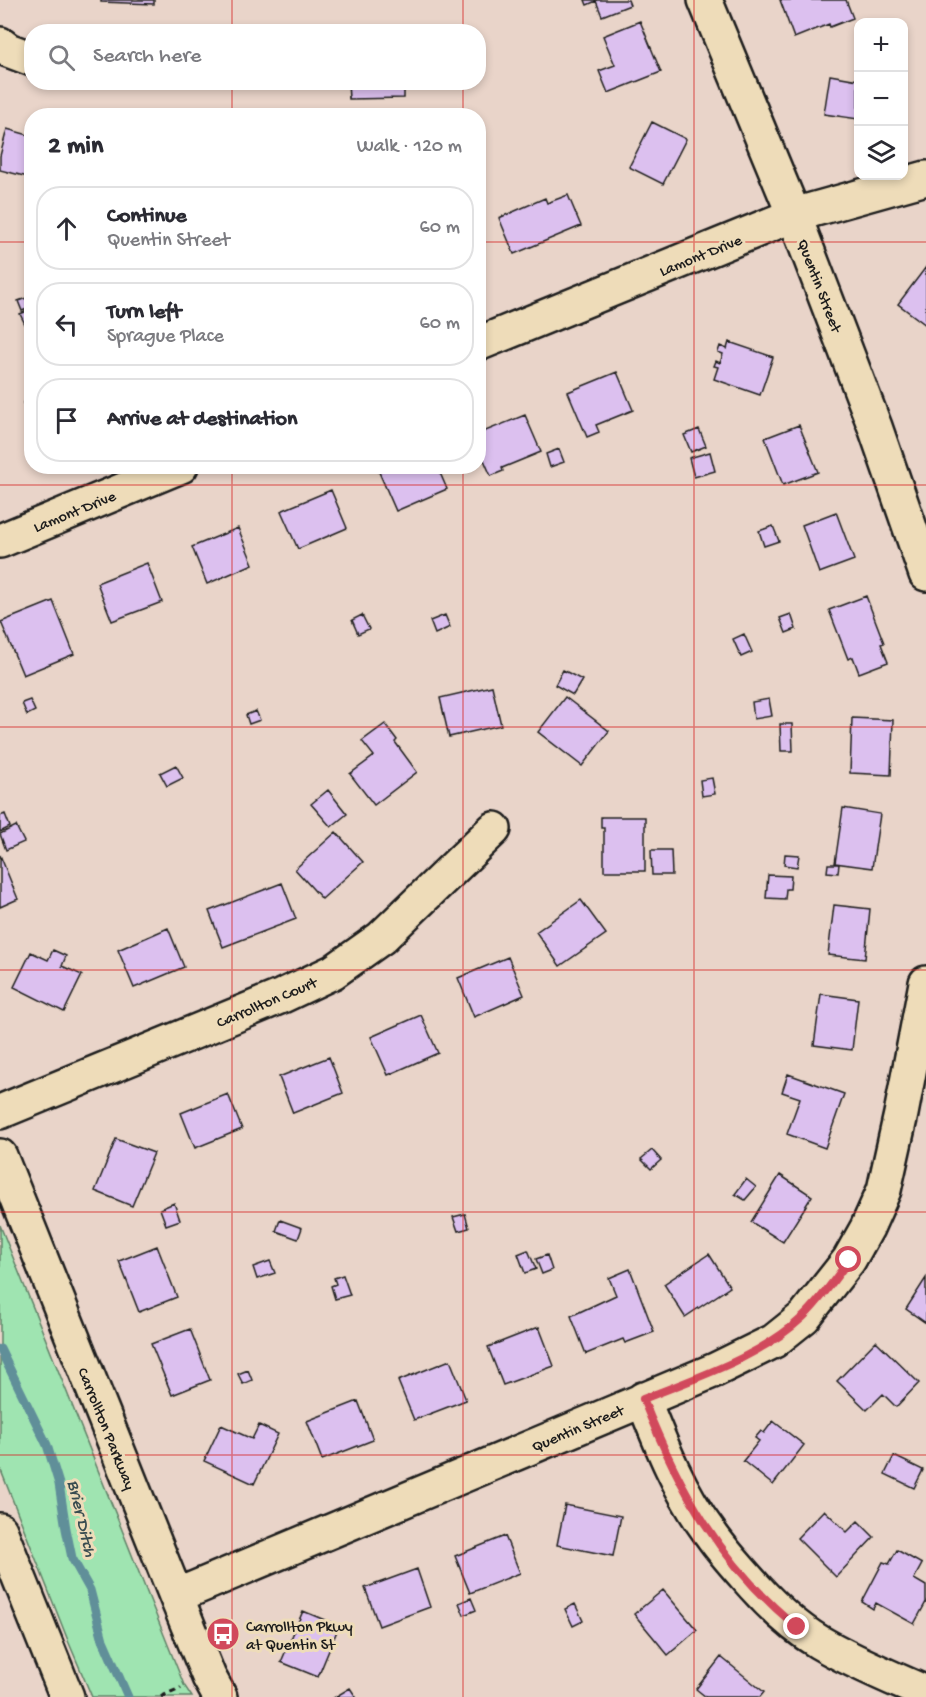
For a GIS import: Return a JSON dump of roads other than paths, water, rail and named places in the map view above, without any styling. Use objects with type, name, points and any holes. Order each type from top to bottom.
[{"type":"street","name":"Quentin Street","points":[[705,0],[794,215],[875,427],[926,574]]},
{"type":"street","points":[[0,44],[24,56]]},
{"type":"street","name":"Lamont Drive","points":[[486,341],[794,215],[926,178]]},
{"type":"street","name":"Lamont Drive","points":[[0,541],[162,474]]},
{"type":"street","name":"Carrollton Court","points":[[0,1112],[282,996],[333,972],[381,938],[494,829]]},
{"type":"street","name":"Quentin Street","points":[[176,1596],[715,1370],[774,1341],[804,1317],[849,1260],[884,1190],[926,984]]},
{"type":"street","name":"Carrollton Parkway","points":[[0,1156],[176,1596],[209,1677],[220,1697]]},
{"type":"street","points":[[643,1399],[670,1466],[687,1497],[709,1533],[763,1596],[785,1617],[818,1642],[926,1693]]},
{"type":"street","points":[[0,1530],[67,1697]]},
{"type":"waterway","name":"Brier Ditch","points":[[0,1349],[47,1445],[59,1484],[72,1558],[90,1590],[103,1640],[128,1697]]},
{"type":"place","name":"Carrollton Pkwy at Quentin St","points":[[223,1634]]}]
